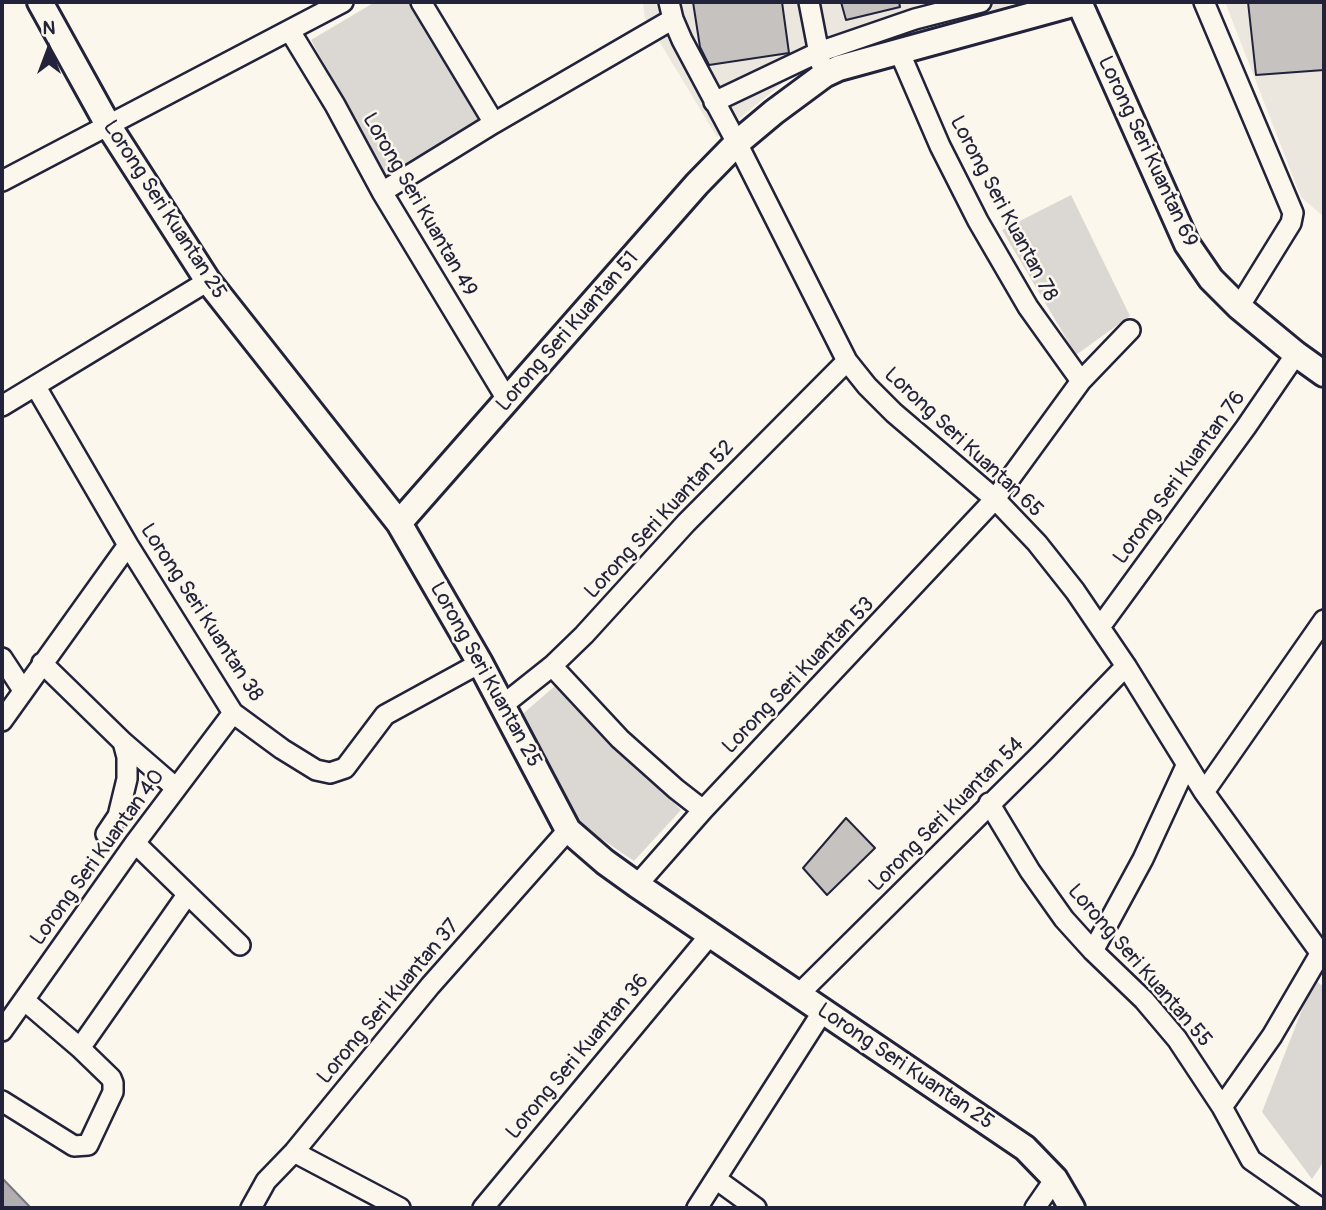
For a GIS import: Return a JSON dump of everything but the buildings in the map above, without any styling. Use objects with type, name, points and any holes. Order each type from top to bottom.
[{"type":"street","name":"Lorong Seri Kuantan 25","points":[[40,2],[108,125],[208,281],[399,523],[480,663],[568,830],[637,885],[1025,1148],[1055,1179],[1072,1208]]},
{"type":"street","points":[[2,181],[343,2]]},
{"type":"street","points":[[421,2],[494,123]]},
{"type":"street","points":[[809,2],[821,64]]},
{"type":"street","points":[[714,102],[821,64],[915,19],[981,2]]},
{"type":"street","name":"Lorong Seri Kuantan 51","points":[[399,523],[697,184],[821,64],[839,68],[1023,10],[1080,2]]},
{"type":"street","name":"Lorong Seri Kuantan 69","points":[[1080,2],[1188,244],[1211,279],[1239,307],[1296,354],[1324,373]]},
{"type":"street","points":[[1205,2],[1293,213],[1291,223],[1239,307]]},
{"type":"street","points":[[382,192],[671,10]]},
{"type":"street","name":"Lorong Seri Kuantan 65","points":[[671,10],[714,102],[847,361],[894,414],[995,499],[1037,543],[1100,627],[1186,766],[1322,956]]},
{"type":"street","name":"Lorong Seri Kuantan 49","points":[[290,31],[335,105],[382,192],[508,401]]},
{"type":"street","name":"Lorong Seri Kuantan 78","points":[[899,51],[940,146],[978,221],[1028,307],[1081,381]]},
{"type":"street","points":[[2,406],[208,281]]},
{"type":"street","name":"Lorong Seri Kuantan 53","points":[[637,885],[703,810],[995,499],[1081,381],[1130,330]]},
{"type":"street","name":"Lorong Seri Kuantan 76","points":[[1100,627],[1296,354]]},
{"type":"street","name":"Lorong Seri Kuantan 52","points":[[503,705],[552,666],[686,523],[847,361]]},
{"type":"street","name":"Lorong Seri Kuantan 38","points":[[36,387],[128,545],[233,713],[282,750],[316,770],[330,773],[345,768],[385,715],[480,663]]},
{"type":"street","points":[[2,721],[128,545]]},
{"type":"street","points":[[1204,792],[1324,620]]},
{"type":"street","points":[[2,658],[23,690]]},
{"type":"street","points":[[42,663],[176,788]]},
{"type":"street","points":[[552,666],[620,739],[703,810]]},
{"type":"street","name":"Lorong Seri Kuantan 54","points":[[798,995],[1126,666]]},
{"type":"street","name":"Lorong Seri Kuantan 40","points":[[2,1031],[135,843],[233,713]]},
{"type":"street","points":[[106,834],[118,816],[127,779],[127,757],[123,741]]},
{"type":"street","points":[[1093,951],[1143,859],[1186,766]]},
{"type":"street","name":"Lorong Seri Kuantan 55","points":[[989,803],[1030,871],[1064,919],[1144,1000],[1177,1039],[1222,1107],[1251,1160],[1320,1208]]},
{"type":"street","name":"Lorong Seri Kuantan 37","points":[[251,1208],[266,1181],[294,1152],[430,986],[568,830]]},
{"type":"street","points":[[135,843],[240,945]]},
{"type":"street","points":[[79,1048],[187,895]]},
{"type":"street","name":"Lorong Seri Kuantan 36","points":[[482,1208],[710,935]]},
{"type":"street","points":[[1222,1107],[1272,1036],[1322,956]]},
{"type":"street","points":[[2,1101],[74,1146],[88,1145],[114,1092],[111,1078],[24,1000]]},
{"type":"street","points":[[698,1208],[823,1012]]},
{"type":"street","points":[[294,1152],[400,1208]]},
{"type":"street","points":[[716,1179],[756,1208]]},
{"type":"street","points":[[1035,1208],[1055,1179]]},
{"type":"shaded area","points":[[375,2],[414,2],[482,120],[388,182],[311,40]]},
{"type":"shaded area","points":[[643,2],[1021,2],[917,31],[797,71],[717,137],[645,18]]},
{"type":"shaded area","points":[[1225,2],[1324,2],[1324,217],[1301,197]]},
{"type":"shaded area","points":[[1071,195],[1130,316],[1076,355],[1002,230]]},
{"type":"shaded area","points":[[555,686],[681,810],[634,861],[568,816],[518,718]]},
{"type":"shaded area","points":[[1314,979],[1324,987],[1324,1161],[1312,1179],[1262,1112]]},
{"type":"shaded area","points":[[2,1178],[31,1208],[2,1208]]}]
